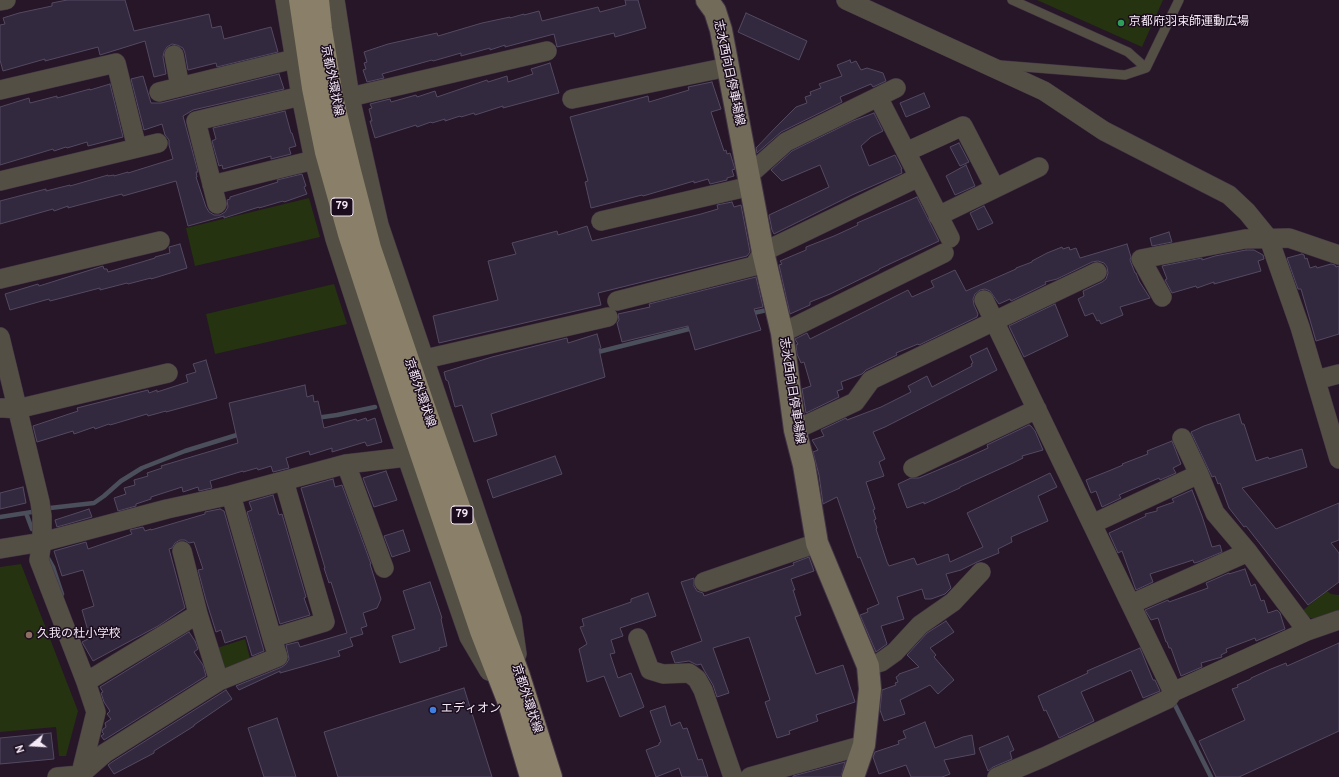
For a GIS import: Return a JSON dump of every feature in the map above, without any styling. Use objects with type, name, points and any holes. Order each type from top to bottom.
[{"type":"main road","name":"京都外環状線","points":[[300,0],[313,88],[326,152],[349,234],[414,406],[520,676],[551,777]]},
{"type":"main road","name":"京都外環状線","points":[[318,0],[332,97],[370,248],[414,406],[481,632],[509,702],[531,777]]},
{"type":"main road","name":"志水西向日停車場線","points":[[707,0],[715,11],[721,30],[763,252],[782,333],[795,430],[804,465],[817,543],[868,666],[870,689],[864,745],[853,777]]},
{"type":"street","points":[[0,2],[6,0]]},
{"type":"street","points":[[285,0],[294,59],[314,160],[335,239],[407,457],[469,637],[509,702]]},
{"type":"street","points":[[335,0],[350,97],[379,225],[512,619],[520,676]]},
{"type":"street","points":[[846,0],[1044,91],[1104,131],[1229,195],[1247,212],[1269,238],[1300,327],[1339,458]]},
{"type":"street","points":[[350,97],[547,51]]},
{"type":"street","points":[[174,55],[180,87]]},
{"type":"street","points":[[159,92],[294,59]]},
{"type":"street","points":[[0,90],[116,63],[137,148]]},
{"type":"street","points":[[572,99],[728,67]]},
{"type":"street","points":[[601,221],[750,181],[786,142],[896,88]]},
{"type":"street","points":[[217,204],[196,122],[301,96]]},
{"type":"street","points":[[782,333],[947,245],[938,216],[878,97]]},
{"type":"street","points":[[906,152],[964,126],[995,188]]},
{"type":"street","points":[[0,181],[158,143]]},
{"type":"street","points":[[212,185],[314,160]]},
{"type":"street","points":[[938,216],[1040,167]]},
{"type":"street","points":[[425,359],[613,309],[754,266],[763,252],[919,177]]},
{"type":"street","points":[[1162,297],[1141,259],[1245,239],[1269,238],[1289,238],[1339,255]]},
{"type":"street","points":[[0,279],[160,241]]},
{"type":"street","points":[[795,430],[855,402],[871,380],[1097,272]]},
{"type":"street","points":[[984,300],[1173,692]]},
{"type":"street","points":[[0,337],[9,409],[40,502],[42,516],[42,542],[39,560],[90,679],[96,712],[87,769]]},
{"type":"street","points":[[9,409],[168,374]]},
{"type":"street","points":[[1316,380],[1339,374]]},
{"type":"street","points":[[913,468],[1037,409]]},
{"type":"street","points":[[1182,438],[1215,513],[1248,552],[1307,631]]},
{"type":"street","points":[[0,549],[42,542],[168,509],[231,495],[346,464],[407,457]]},
{"type":"street","points":[[346,464],[384,568]]},
{"type":"street","points":[[1092,524],[1199,474]]},
{"type":"street","points":[[272,638],[325,622],[284,481]]},
{"type":"street","points":[[57,777],[87,769],[105,753],[219,681],[278,658],[231,495]]},
{"type":"street","points":[[704,582],[817,543]]},
{"type":"street","points":[[182,551],[198,614],[219,681]]},
{"type":"street","points":[[1130,604],[1248,552]]},
{"type":"street","points":[[868,666],[881,662],[895,652],[920,625],[953,602],[981,572]]},
{"type":"street","points":[[90,679],[198,614]]},
{"type":"street","points":[[997,777],[1044,757],[1168,699],[1173,692],[1307,631],[1339,620]]},
{"type":"street","points":[[638,638],[650,670],[663,674],[689,673],[697,679],[703,690],[733,777]]},
{"type":"street","points":[[750,777],[864,745]]},
{"type":"lane","points":[[1012,0],[1128,52],[1146,68]]},
{"type":"lane","points":[[985,64],[1125,75],[1146,68],[1179,0]]},
{"type":"green space","name":"京都府羽束師運動広場","points":[[1037,0],[1163,0],[1142,47]]},
{"type":"green space","points":[[309,198],[320,237],[195,266],[186,228]]},
{"type":"green space","points":[[334,284],[347,324],[215,354],[206,314]]},
{"type":"green space","name":"久我の杜小学校","points":[[21,564],[78,711],[66,756],[59,756],[56,727],[0,732],[0,567]]},
{"type":"green space","points":[[1327,591],[1331,594],[1339,595],[1339,612],[1318,620],[1307,617],[1302,611]]},
{"type":"green space","points":[[245,639],[251,662],[223,669],[217,648]]},
{"type":"building","points":[[67,0],[125,0],[134,31],[209,14],[212,28],[221,26],[224,39],[271,27],[278,52],[217,67],[216,63],[188,70],[183,48],[172,44],[167,47],[163,57],[166,74],[154,77],[145,41],[100,55],[98,47],[45,61],[45,59],[3,71],[0,60],[0,25],[5,24],[3,18],[52,6],[52,3]]},
{"type":"building","points":[[625,0],[638,0],[646,28],[615,37],[614,33],[557,47],[554,34],[505,47],[505,45],[490,50],[490,48],[461,56],[461,53],[433,61],[432,60],[382,74],[384,78],[367,82],[363,70],[366,69],[364,63],[367,62],[364,52],[388,44],[437,33],[438,36],[482,23],[539,11],[542,21],[598,7],[600,12],[626,5]]},
{"type":"building","points":[[746,13],[807,41],[799,60],[738,32]]},
{"type":"building","points":[[850,60],[851,63],[856,61],[861,70],[867,68],[883,73],[886,81],[873,87],[871,84],[840,97],[842,102],[781,132],[757,153],[756,148],[796,107],[807,103],[805,97],[811,95],[810,92],[821,88],[819,84],[842,76],[837,65]]},
{"type":"building","points":[[550,63],[559,93],[503,108],[503,106],[475,115],[474,113],[445,121],[445,119],[417,127],[416,125],[375,138],[370,121],[372,121],[369,109],[372,108],[370,104],[390,99],[391,102],[416,95],[417,97],[435,91],[437,97],[487,80],[488,82],[507,76],[508,82],[533,74],[531,69]]},
{"type":"building","points":[[279,74],[284,89],[193,110],[183,116],[198,172],[196,172],[196,177],[206,207],[209,212],[214,215],[220,215],[225,212],[228,207],[227,200],[230,199],[230,197],[278,182],[277,180],[302,174],[306,186],[304,187],[307,194],[284,202],[259,207],[224,218],[224,216],[188,226],[176,181],[123,196],[122,194],[68,208],[68,206],[54,211],[53,209],[0,224],[0,201],[46,189],[46,191],[70,186],[108,175],[114,176],[128,173],[173,159],[169,140],[165,135],[162,124],[144,130],[131,79],[143,76],[151,103],[161,103]]},
{"type":"building","points":[[712,82],[721,109],[711,112],[724,151],[726,150],[727,154],[730,153],[735,169],[732,170],[734,176],[727,178],[727,180],[710,184],[708,179],[694,183],[694,181],[643,196],[591,208],[585,182],[588,181],[570,117],[648,96],[649,102],[689,90],[688,87]]},
{"type":"building","points":[[110,84],[123,137],[88,146],[87,142],[54,151],[53,149],[0,165],[0,107],[29,98],[30,103],[57,96],[57,98]]},
{"type":"building","points":[[924,93],[930,107],[906,117],[900,103]]},
{"type":"building","points":[[285,111],[296,146],[289,148],[291,154],[271,159],[271,156],[223,169],[222,165],[219,166],[212,141],[216,139],[213,128]]},
{"type":"building","points":[[874,113],[883,131],[871,137],[861,146],[869,166],[895,155],[902,169],[902,173],[852,195],[774,234],[769,215],[829,187],[820,165],[782,181],[771,170],[792,151],[853,121]]},
{"type":"building","points":[[959,143],[969,162],[960,166],[950,147]]},
{"type":"building","points":[[966,165],[975,186],[955,195],[946,176]]},
{"type":"building","points":[[917,197],[939,241],[830,294],[810,302],[810,305],[790,314],[779,265],[782,264],[780,261],[806,250],[806,247],[858,225],[857,223]]},
{"type":"building","points":[[732,202],[734,207],[741,205],[750,252],[747,256],[598,293],[601,305],[439,343],[433,316],[498,300],[488,261],[516,254],[512,243],[557,231],[558,235],[587,226],[592,241],[701,214],[718,209],[717,205]]},
{"type":"building","points":[[984,206],[993,223],[978,230],[970,213]]},
{"type":"building","points":[[1169,232],[1172,242],[1152,246],[1150,238]]},
{"type":"building","points":[[180,244],[187,268],[151,279],[100,290],[100,288],[50,301],[49,299],[10,310],[5,294],[38,284],[39,286],[103,266],[108,272],[170,253],[169,247]]},
{"type":"building","points":[[1127,244],[1131,257],[1130,260],[1135,273],[1150,298],[1120,307],[1123,315],[1101,324],[1099,320],[1097,321],[1093,313],[1085,316],[1078,299],[1084,296],[1083,291],[1106,279],[1108,273],[1107,267],[1104,263],[1098,261],[1092,262],[1057,279],[1045,282],[1046,284],[1011,301],[1010,299],[999,304],[990,291],[985,289],[980,290],[975,294],[973,299],[978,314],[977,317],[919,345],[918,344],[896,353],[897,355],[866,370],[862,374],[841,382],[843,389],[837,391],[839,397],[806,413],[802,389],[811,386],[804,362],[801,363],[797,354],[796,345],[798,344],[795,339],[807,333],[810,339],[908,290],[912,297],[934,287],[931,281],[955,270],[966,291],[1062,247],[1063,249],[1069,247],[1070,250],[1076,248],[1080,258]]},
{"type":"building","points":[[1246,250],[1254,250],[1263,255],[1264,259],[1258,261],[1261,271],[1214,284],[1214,282],[1197,288],[1196,286],[1172,293],[1165,280],[1167,279],[1162,266],[1202,258],[1202,260]]},
{"type":"building","points":[[1302,254],[1304,255],[1305,259],[1307,258],[1310,268],[1316,266],[1317,268],[1331,264],[1335,265],[1336,267],[1339,266],[1339,334],[1316,341],[1301,289],[1298,289],[1287,258]]},
{"type":"building","points":[[756,277],[763,307],[754,309],[761,330],[695,350],[688,326],[622,342],[617,323],[619,320],[618,314],[650,307],[649,304]]},
{"type":"building","points":[[1055,304],[1068,336],[1024,357],[1009,326]]},
{"type":"building","points":[[597,334],[601,348],[599,349],[605,377],[491,414],[497,435],[474,442],[462,405],[455,407],[444,372],[492,357],[567,338],[568,343]]},
{"type":"building","points":[[987,348],[997,370],[873,432],[885,459],[879,462],[884,476],[866,482],[875,509],[873,510],[876,519],[874,520],[876,529],[887,562],[889,566],[914,558],[917,565],[948,554],[950,562],[983,547],[967,513],[1050,473],[1057,487],[1038,496],[1048,521],[1011,537],[1012,542],[998,549],[999,553],[961,570],[946,574],[951,588],[945,594],[931,599],[925,599],[922,589],[897,597],[904,619],[881,626],[887,644],[876,652],[860,615],[868,612],[867,609],[879,604],[860,557],[858,558],[837,497],[823,504],[819,475],[813,452],[818,450],[812,440],[824,436],[821,430],[846,418],[847,420],[881,407],[911,392],[908,386],[927,376],[932,387],[972,366],[971,364],[973,363],[970,356]]},
{"type":"building","points":[[206,360],[217,398],[166,412],[148,416],[147,414],[95,429],[94,427],[74,434],[73,431],[37,442],[33,426],[78,411],[77,408],[148,390],[149,393],[157,390],[157,392],[188,382],[186,375],[196,372],[193,364]]},
{"type":"building","points":[[305,385],[307,397],[313,395],[314,402],[318,401],[324,428],[356,419],[357,421],[366,418],[367,421],[375,418],[382,442],[367,446],[365,442],[332,452],[332,448],[310,455],[309,451],[286,458],[289,468],[273,472],[271,466],[258,470],[257,468],[243,471],[210,481],[212,488],[199,491],[198,487],[183,492],[182,487],[151,497],[151,499],[136,504],[136,506],[118,511],[114,498],[126,494],[124,488],[135,485],[134,480],[148,476],[147,473],[162,468],[161,466],[238,443],[229,403]]},
{"type":"building","points":[[1239,414],[1242,424],[1244,424],[1256,461],[1268,457],[1269,459],[1302,449],[1307,467],[1242,488],[1276,529],[1339,503],[1339,540],[1331,543],[1339,553],[1339,582],[1308,605],[1246,526],[1244,527],[1229,508],[1220,483],[1218,484],[1215,476],[1212,477],[1191,432]]},
{"type":"building","points":[[1029,425],[1035,431],[1043,450],[1022,456],[1023,458],[1013,463],[924,504],[924,502],[907,508],[898,484],[911,478],[919,478],[964,459],[988,448],[987,445]]},
{"type":"building","points":[[1172,441],[1181,464],[1173,468],[1176,473],[1160,480],[1159,478],[1119,495],[1121,498],[1102,507],[1096,491],[1091,493],[1086,480],[1148,454],[1147,451]]},
{"type":"building","points":[[555,456],[562,474],[493,498],[487,480]]},
{"type":"building","points":[[386,471],[397,500],[374,507],[363,478]]},
{"type":"building","points":[[333,479],[335,487],[342,485],[371,564],[381,599],[377,608],[363,613],[367,626],[361,628],[363,634],[350,638],[353,646],[338,651],[340,656],[280,673],[280,671],[239,690],[236,686],[286,664],[289,659],[286,645],[298,642],[300,647],[347,633],[331,582],[329,583],[324,568],[301,488]]},
{"type":"building","points":[[23,487],[26,503],[0,509],[0,493]]},
{"type":"building","points":[[1192,490],[1212,547],[1220,545],[1222,552],[1198,562],[1194,563],[1193,560],[1150,574],[1153,582],[1136,590],[1122,551],[1118,553],[1109,533],[1146,516],[1145,514],[1157,511],[1157,508],[1174,502],[1172,499]]},
{"type":"building","points":[[273,495],[279,515],[282,514],[306,597],[304,598],[310,615],[280,624],[247,512],[252,510],[249,502]]},
{"type":"building","points":[[89,509],[92,517],[57,527],[55,520]]},
{"type":"building","points":[[220,509],[224,511],[264,651],[252,656],[246,636],[225,643],[221,630],[216,632],[198,570],[203,569],[194,542],[189,543],[185,540],[180,540],[169,549],[185,608],[158,626],[93,661],[82,642],[90,638],[82,610],[94,606],[83,570],[62,576],[54,551],[86,542],[88,549],[132,534],[130,530],[143,527],[145,531],[151,530],[205,514],[205,512]]},
{"type":"building","points":[[403,530],[410,551],[392,557],[384,536]]},
{"type":"building","points":[[809,557],[814,571],[791,579],[801,615],[795,617],[816,674],[843,665],[855,702],[816,715],[818,721],[789,731],[790,734],[777,738],[765,702],[770,700],[749,637],[713,648],[729,693],[717,697],[713,685],[701,664],[697,665],[689,661],[675,663],[671,652],[702,641],[681,582],[694,578],[694,586],[697,591],[703,593],[704,596],[794,565],[793,563]]},
{"type":"building","points":[[1245,569],[1251,586],[1255,584],[1261,601],[1264,600],[1268,613],[1277,610],[1280,613],[1285,629],[1256,641],[1255,638],[1226,649],[1227,652],[1221,655],[1222,657],[1201,663],[1202,667],[1181,676],[1171,648],[1169,648],[1166,642],[1158,618],[1151,620],[1145,610],[1168,600],[1169,602],[1208,588],[1206,583],[1229,573]]},
{"type":"building","points":[[430,582],[442,618],[447,646],[439,648],[440,650],[400,663],[392,636],[415,629],[403,591]]},
{"type":"building","points":[[648,593],[656,616],[620,628],[623,636],[611,640],[615,653],[610,654],[618,678],[631,673],[644,707],[620,717],[604,676],[587,682],[579,649],[587,644],[580,627],[584,626],[582,619],[631,602],[631,599]]},
{"type":"building","points":[[946,621],[954,632],[930,648],[936,655],[934,657],[954,680],[938,694],[930,685],[900,700],[905,714],[884,721],[880,710],[882,690],[896,685],[895,683],[898,682],[896,677],[899,674],[919,667],[907,655],[927,633]]},
{"type":"building","points":[[189,632],[198,649],[194,652],[203,665],[206,676],[104,740],[101,736],[104,734],[102,732],[106,727],[105,723],[111,719],[107,714],[110,711],[104,702],[101,693],[103,692],[100,687]]},
{"type":"building","points":[[1339,643],[1339,731],[1239,777],[1216,777],[1199,741],[1245,720],[1232,689],[1238,687],[1237,685],[1271,669],[1286,663],[1287,666]]},
{"type":"building","points":[[1140,648],[1153,680],[1155,680],[1160,691],[1143,698],[1131,670],[1081,692],[1094,721],[1059,738],[1046,710],[1044,711],[1038,696],[1088,673],[1087,671]]},
{"type":"building","name":"エディオン","points":[[464,688],[492,777],[338,777],[324,732]]},
{"type":"building","points":[[226,690],[232,699],[194,726],[154,751],[154,753],[114,774],[108,765],[112,762]]},
{"type":"building","points":[[665,706],[671,726],[680,722],[683,729],[687,728],[698,760],[702,759],[708,777],[682,777],[679,768],[656,777],[646,750],[659,745],[661,742],[650,711]]},
{"type":"building","points":[[277,718],[296,777],[264,777],[248,728]]},
{"type":"building","points":[[925,722],[935,748],[972,735],[975,754],[944,760],[950,774],[942,777],[911,777],[906,765],[879,774],[873,757],[875,752],[899,744],[898,741],[906,738],[903,731]]},
{"type":"building","points":[[51,733],[54,759],[0,764],[0,738]]},
{"type":"building","points":[[1008,736],[1014,750],[1010,752],[1012,759],[993,767],[988,771],[979,748]]},
{"type":"building","points":[[845,762],[841,777],[793,777],[793,776]]},
{"type":"waterway","points":[[749,314],[767,310]]},
{"type":"waterway","points":[[594,353],[693,328]]},
{"type":"waterway","points":[[316,418],[375,407]]},
{"type":"waterway","points":[[50,508],[94,503],[121,481],[142,468],[185,451],[240,434]]},
{"type":"waterway","points":[[0,517],[32,512]]},
{"type":"waterway","points":[[26,513],[32,529]]},
{"type":"waterway","points":[[48,558],[53,567],[62,594]]},
{"type":"waterway","points":[[1173,701],[1211,777]]},
{"type":"place","name":"京都府羽束師運動広場","points":[[1121,23]]},
{"type":"place","name":"久我の杜小学校","points":[[29,635]]},
{"type":"place","name":"エディオン","points":[[433,710]]}]
